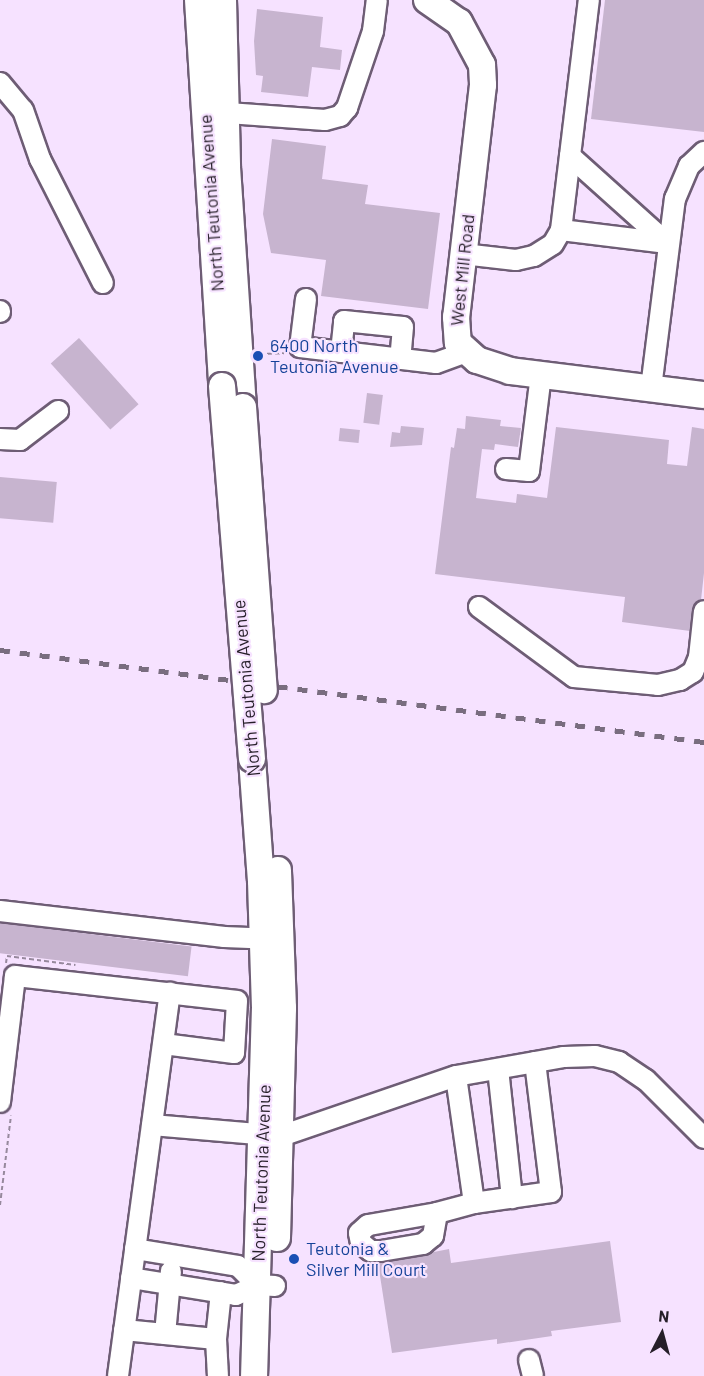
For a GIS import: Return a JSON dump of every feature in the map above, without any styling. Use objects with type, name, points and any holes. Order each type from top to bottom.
[{"type":"main road","name":"North Teutonia Avenue","points":[[198,0],[215,112],[243,407],[261,762],[273,939],[272,1136],[266,1286],[254,1376]]},
{"type":"main road","name":"North Teutonia Avenue","points":[[223,0],[215,112],[222,386],[261,762]]},
{"type":"main road","name":"West Mill Road","points":[[437,2],[468,33],[482,65],[455,329],[465,352],[490,367],[704,395]]},
{"type":"main road","name":"North Teutonia Avenue","points":[[266,1286],[272,1376]]},
{"type":"street","points":[[215,112],[325,120],[340,116],[347,108],[373,31],[376,0]]},
{"type":"street","points":[[463,254],[516,260],[534,256],[553,244],[561,230],[589,0]]},
{"type":"street","points":[[0,82],[23,110],[40,159],[103,284]]},
{"type":"street","points":[[651,388],[667,243],[682,180],[695,157],[704,152]]},
{"type":"street","points":[[570,156],[667,243]]},
{"type":"street","points":[[561,230],[667,243]]},
{"type":"street","points":[[306,298],[300,347],[436,363],[465,352]]},
{"type":"street","points":[[341,352],[344,321],[403,327],[400,359]]},
{"type":"street","points":[[506,469],[528,471],[541,375]]},
{"type":"street","points":[[0,439],[20,440],[58,411]]},
{"type":"street","points":[[479,607],[574,677],[658,685],[680,680],[693,672],[699,657],[704,611]]},
{"type":"street","points":[[0,911],[273,939]]},
{"type":"street","points":[[0,1102],[15,976],[237,1001],[234,1053],[164,1044]]},
{"type":"street","points":[[118,1376],[170,993]]},
{"type":"street","points":[[152,1125],[272,1136],[456,1076],[535,1062],[595,1056],[619,1062],[646,1080],[704,1137]]},
{"type":"street","points":[[437,1214],[433,1236],[423,1244],[371,1251],[362,1243],[359,1233],[368,1225],[437,1214],[474,1203],[551,1192],[535,1062]]},
{"type":"street","points":[[498,1069],[512,1198]]},
{"type":"street","points":[[456,1076],[474,1203]]},
{"type":"street","points":[[135,1249],[238,1266],[266,1286]]},
{"type":"street","points":[[165,1334],[173,1256]]},
{"type":"street","points":[[131,1278],[236,1295],[266,1286]]},
{"type":"street","points":[[218,1376],[216,1339],[222,1292]]},
{"type":"street","points":[[124,1330],[216,1339]]},
{"type":"path","points":[[260,354],[283,353],[300,347]]},
{"type":"building","points":[[605,0],[704,0],[704,132],[591,119]]},
{"type":"building","points":[[257,9],[323,17],[320,47],[342,50],[340,70],[312,67],[308,97],[261,92],[263,76],[256,75],[254,41]]},
{"type":"building","points":[[272,139],[326,146],[322,179],[368,185],[365,204],[440,213],[428,309],[321,296],[326,260],[271,253],[263,214]]},
{"type":"building","points":[[79,338],[139,404],[110,430],[51,363]]},
{"type":"building","points":[[367,393],[383,395],[379,425],[363,423]]},
{"type":"building","points":[[466,416],[501,420],[500,426],[521,428],[518,447],[495,444],[494,450],[482,449],[476,498],[516,503],[517,494],[547,498],[556,427],[669,440],[667,464],[687,466],[692,427],[704,429],[704,573],[701,600],[692,609],[690,631],[622,622],[625,597],[435,574],[451,447],[454,448],[457,428],[465,429]]},
{"type":"building","points":[[401,426],[424,428],[422,445],[390,447],[392,432],[400,433]]},
{"type":"building","points":[[340,428],[360,430],[359,443],[339,441]]},
{"type":"building","points":[[0,477],[57,482],[53,523],[0,518]]},
{"type":"building","points":[[0,923],[192,947],[188,976],[0,953]]},
{"type":"building","points":[[610,1241],[621,1322],[551,1331],[552,1336],[497,1344],[497,1339],[392,1353],[378,1263],[449,1249],[451,1263]]},
{"type":"railway","points":[[0,650],[704,742]]},
{"type":"place","name":"6400 North Teutonia Avenue","points":[[258,356]]},
{"type":"place","name":"Teutonia & Silver Mill Court","points":[[294,1259]]}]
